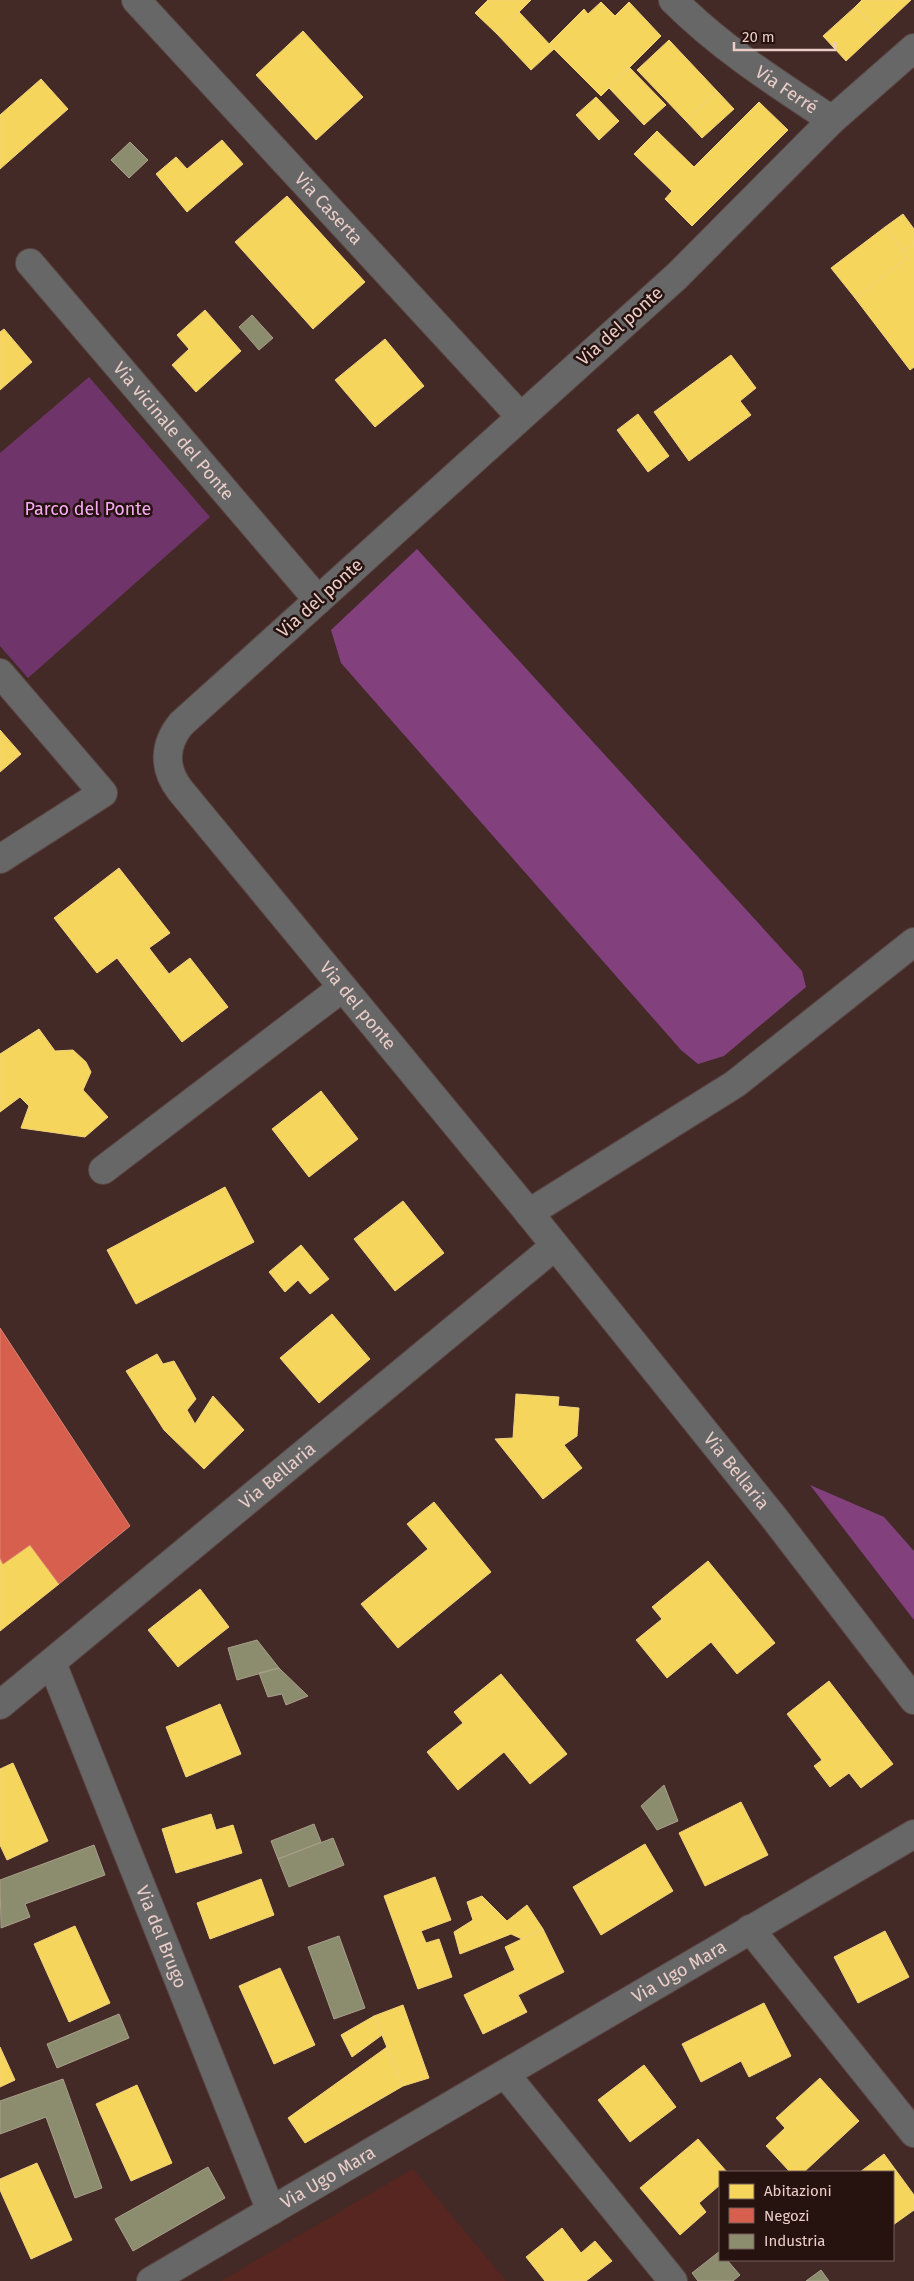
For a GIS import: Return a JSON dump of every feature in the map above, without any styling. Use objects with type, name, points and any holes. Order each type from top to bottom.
[{"type":"street","name":"Via Caserta","points":[[136,0],[520,416]]},
{"type":"street","name":"Via Ferré","points":[[673,0],[729,49],[832,120]]},
{"type":"street","name":"Via del ponte","points":[[529,1213],[175,783],[167,760],[170,741],[180,724],[696,258],[832,120],[914,48]]},
{"type":"street","name":"Via vicinale del Ponte","points":[[30,263],[318,600]]},
{"type":"street","points":[[0,673],[103,794],[0,859]]},
{"type":"street","points":[[529,1213],[735,1084],[914,942]]},
{"type":"street","points":[[103,1170],[342,988]]},
{"type":"street","name":"Via Bellaria","points":[[529,1213],[775,1519],[914,1700]]},
{"type":"street","name":"Via Bellaria","points":[[0,1705],[555,1246]]},
{"type":"street","name":"Via del Brugo","points":[[52,1663],[271,2211]]},
{"type":"street","name":"Via Ugo Mara","points":[[151,2281],[506,2074],[750,1928],[914,1834]]},
{"type":"street","points":[[750,1928],[914,2133]]},
{"type":"street","points":[[506,2074],[673,2281]]},
{"type":"shaded area","points":[[417,549],[802,971],[806,987],[724,1056],[698,1064],[681,1050],[341,663],[331,630]]},
{"type":"shaded area","points":[[810,1485],[884,1517],[914,1551],[914,1620]]},
{"type":"shaded area","points":[[413,2169],[506,2281],[221,2281]]},
{"type":"green space","name":"Parco del Ponte","points":[[89,377],[210,517],[28,678],[0,646],[0,453]]},
{"type":"building: Abitazioni","points":[[488,0],[531,0],[497,34],[475,13]]},
{"type":"building: Abitazioni","points":[[862,0],[911,0],[878,31],[855,7]]},
{"type":"building: Abitazioni","points":[[601,2],[615,16],[629,2],[661,36],[601,96],[549,44],[584,9],[588,14]]},
{"type":"building: Abitazioni","points":[[855,7],[878,31],[846,61],[823,36]]},
{"type":"building: Abitazioni","points":[[519,12],[554,49],[531,70],[497,34]]},
{"type":"building: Abitazioni","points":[[303,31],[363,97],[316,140],[256,75]]},
{"type":"building: Abitazioni","points":[[669,40],[717,91],[686,121],[637,70]]},
{"type":"building: Abitazioni","points":[[629,67],[666,105],[644,125],[609,88]]},
{"type":"building: Abitazioni","points":[[41,79],[68,109],[0,169],[0,115]]},
{"type":"building: Abitazioni","points":[[717,91],[734,109],[702,138],[686,121]]},
{"type":"building: Abitazioni","points":[[596,97],[619,121],[599,140],[576,115]]},
{"type":"building: Abitazioni","points":[[759,102],[788,130],[692,226],[665,199],[672,191],[634,154],[657,131],[694,167]]},
{"type":"building: Abitazioni","points":[[222,140],[243,164],[187,212],[156,174],[176,157],[187,169]]},
{"type":"building: Abitazioni","points":[[287,196],[365,282],[313,329],[235,242]]},
{"type":"building: Abitazioni","points":[[903,214],[914,229],[914,243],[903,251],[885,227]]},
{"type":"building: Abitazioni","points":[[885,227],[908,258],[855,298],[831,268]]},
{"type":"building: Abitazioni","points":[[914,243],[914,367],[910,370],[855,298],[908,258],[903,251]]},
{"type":"building: Abitazioni","points":[[205,310],[241,351],[196,392],[172,365],[189,349],[177,335]]},
{"type":"building: Abitazioni","points":[[4,329],[32,362],[0,390],[0,332]]},
{"type":"building: Abitazioni","points":[[385,339],[424,386],[375,427],[335,380]]},
{"type":"building: Abitazioni","points":[[731,355],[756,388],[740,401],[751,415],[689,461],[654,412]]},
{"type":"building: Abitazioni","points":[[638,414],[669,456],[648,472],[617,430]]},
{"type":"building: Abitazioni","points":[[0,730],[21,754],[0,772]]},
{"type":"building: Abitazioni","points":[[119,868],[170,933],[149,948],[169,974],[190,958],[228,1007],[182,1042],[117,958],[97,973],[54,918]]},
{"type":"building: Abitazioni","points":[[39,1029],[55,1051],[73,1050],[86,1062],[91,1072],[83,1090],[108,1117],[85,1137],[21,1128],[29,1106],[20,1097],[0,1112],[0,1054]]},
{"type":"building: Abitazioni","points":[[321,1091],[358,1139],[309,1177],[272,1129]]},
{"type":"building: Abitazioni","points":[[225,1187],[254,1242],[136,1304],[107,1250]]},
{"type":"building: Abitazioni","points":[[403,1201],[444,1253],[395,1291],[354,1239]]},
{"type":"building: Abitazioni","points":[[301,1245],[329,1279],[310,1294],[298,1280],[285,1292],[269,1272]]},
{"type":"building: Abitazioni","points":[[332,1314],[370,1359],[319,1403],[280,1358]]},
{"type":"building: Abitazioni","points":[[157,1354],[163,1364],[174,1361],[196,1399],[187,1410],[195,1424],[213,1396],[244,1430],[204,1469],[164,1430],[126,1371]]},
{"type":"building: Abitazioni","points":[[516,1394],[559,1397],[558,1406],[579,1408],[577,1436],[564,1445],[582,1468],[543,1499],[495,1439],[513,1438]]},
{"type":"building: Abitazioni","points":[[434,1502],[491,1572],[398,1648],[361,1604],[428,1549],[407,1524]]},
{"type":"building: Abitazioni","points":[[30,1545],[59,1584],[0,1631],[0,1558],[3,1564]]},
{"type":"building: Abitazioni","points":[[708,1561],[775,1643],[737,1674],[711,1642],[667,1678],[636,1640],[662,1619],[652,1607]]},
{"type":"building: Abitazioni","points":[[200,1589],[229,1627],[178,1667],[148,1630]]},
{"type":"building: Abitazioni","points":[[501,1674],[567,1754],[530,1784],[504,1752],[458,1790],[427,1752],[463,1723],[454,1712]]},
{"type":"building: Abitazioni","points":[[829,1681],[893,1764],[861,1788],[849,1773],[830,1787],[814,1766],[822,1760],[787,1714]]},
{"type":"building: Abitazioni","points":[[220,1704],[241,1754],[186,1777],[166,1727]]},
{"type":"building: Abitazioni","points":[[13,1763],[48,1841],[7,1860],[0,1845],[0,1769]]},
{"type":"building: Abitazioni","points":[[741,1802],[768,1855],[705,1886],[679,1833]]},
{"type":"building: Abitazioni","points":[[211,1814],[216,1830],[233,1825],[242,1853],[176,1873],[162,1829]]},
{"type":"building: Abitazioni","points":[[645,1844],[673,1891],[601,1935],[573,1887]]},
{"type":"building: Abitazioni","points":[[435,1877],[451,1920],[421,1931],[426,1943],[439,1939],[452,1977],[418,1989],[384,1896]]},
{"type":"building: Abitazioni","points":[[261,1879],[274,1915],[210,1939],[197,1903]]},
{"type":"building: Abitazioni","points":[[482,1896],[507,1921],[527,1905],[543,1929],[522,1939],[511,1934],[460,1954],[454,1932],[473,1920],[467,1902]]},
{"type":"building: Abitazioni","points":[[75,1926],[110,2003],[69,2022],[34,1944]]},
{"type":"building: Abitazioni","points":[[543,1929],[564,1972],[518,1995],[527,2012],[483,2034],[464,1995],[515,1970],[505,1947]]},
{"type":"building: Abitazioni","points":[[885,1931],[909,1977],[858,2003],[834,1957]]},
{"type":"building: Abitazioni","points":[[280,1968],[315,2045],[274,2064],[239,1986]]},
{"type":"building: Abitazioni","points":[[764,2003],[791,2056],[749,2077],[741,2061],[701,2082],[682,2044]]},
{"type":"building: Abitazioni","points":[[403,2005],[429,2078],[403,2086],[374,2016]]},
{"type":"building: Abitazioni","points":[[374,2016],[382,2035],[352,2057],[341,2035]]},
{"type":"building: Abitazioni","points":[[0,2047],[15,2080],[0,2087]]},
{"type":"building: Abitazioni","points":[[387,2047],[403,2086],[305,2143],[288,2118]]},
{"type":"building: Abitazioni","points":[[644,2065],[676,2107],[630,2142],[598,2100]]},
{"type":"building: Abitazioni","points":[[820,2078],[859,2121],[805,2171],[789,2171],[766,2146],[785,2128],[776,2118]]},
{"type":"building: Abitazioni","points":[[137,2085],[172,2163],[131,2181],[96,2104]]},
{"type":"building: Abitazioni","points":[[698,2139],[726,2171],[719,2171],[719,2186],[699,2203],[706,2212],[680,2235],[640,2188]]},
{"type":"building: Abitazioni","points":[[884,2154],[914,2195],[914,2210],[894,2224],[894,2171],[861,2171]]},
{"type":"building: Abitazioni","points":[[37,2163],[72,2240],[31,2259],[0,2190],[0,2179]]},
{"type":"building: Abitazioni","points":[[562,2228],[581,2253],[595,2241],[612,2261],[586,2281],[545,2281],[526,2257]]},
{"type":"building: Negozi","points":[[0,1328],[130,1526],[59,1584],[30,1545],[3,1564],[0,1558]]},
{"type":"building: Industria","points":[[130,142],[148,160],[129,178],[111,160]]},
{"type":"building: Industria","points":[[252,315],[273,338],[259,350],[239,327]]},
{"type":"building: Industria","points":[[257,1640],[279,1668],[237,1680],[228,1648]]},
{"type":"building: Industria","points":[[279,1668],[308,1696],[286,1705],[282,1694],[268,1697],[259,1673]]},
{"type":"building: Industria","points":[[664,1785],[678,1821],[657,1830],[641,1806]]},
{"type":"building: Industria","points":[[314,1824],[321,1842],[278,1859],[271,1841]]},
{"type":"building: Industria","points":[[333,1838],[344,1865],[289,1887],[278,1859]]},
{"type":"building: Industria","points":[[94,1845],[105,1875],[25,1904],[30,1917],[1,1928],[0,1880]]},
{"type":"building: Industria","points":[[339,1936],[365,2008],[334,2019],[308,1947]]},
{"type":"building: Industria","points":[[119,2014],[129,2038],[57,2068],[47,2044]]},
{"type":"building: Industria","points":[[63,2079],[102,2188],[75,2198],[46,2117],[0,2134],[0,2101]]},
{"type":"building: Industria","points":[[208,2167],[225,2198],[133,2251],[115,2219]]},
{"type":"building: Industria","points":[[719,2252],[719,2261],[728,2261],[740,2275],[733,2281],[698,2281],[692,2273]]},
{"type":"building: Industria","points":[[821,2270],[829,2281],[806,2281]]}]
